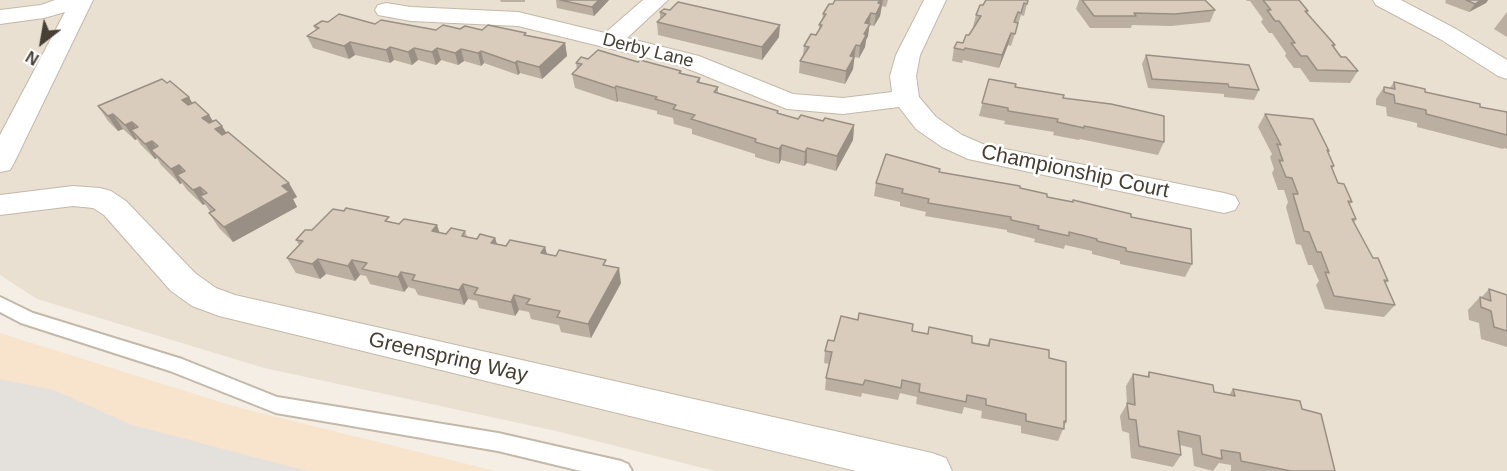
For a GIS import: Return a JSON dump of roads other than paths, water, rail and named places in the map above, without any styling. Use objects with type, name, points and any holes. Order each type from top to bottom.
[{"type":"street","points":[[0,2],[14,0]]},
{"type":"street","points":[[0,17],[44,11],[80,0]]},
{"type":"street","points":[[0,164],[80,0]]},
{"type":"street","points":[[610,41],[657,0]]},
{"type":"street","points":[[906,98],[903,76],[908,55],[936,0]]},
{"type":"street","points":[[1383,0],[1448,34],[1507,70]]},
{"type":"street","name":"Derby Lane","points":[[386,10],[411,14],[518,19],[690,61],[787,101],[843,106],[906,98]]},
{"type":"street","name":"Championship Court","points":[[906,98],[926,123],[952,141],[978,153],[1224,203]]},
{"type":"street","name":"Greenspring Way","points":[[0,205],[72,196],[100,198],[115,208],[183,282],[204,297],[231,307],[932,471]]},
{"type":"lane","points":[[0,304],[27,318],[175,364],[276,405],[498,442],[621,471]]}]
